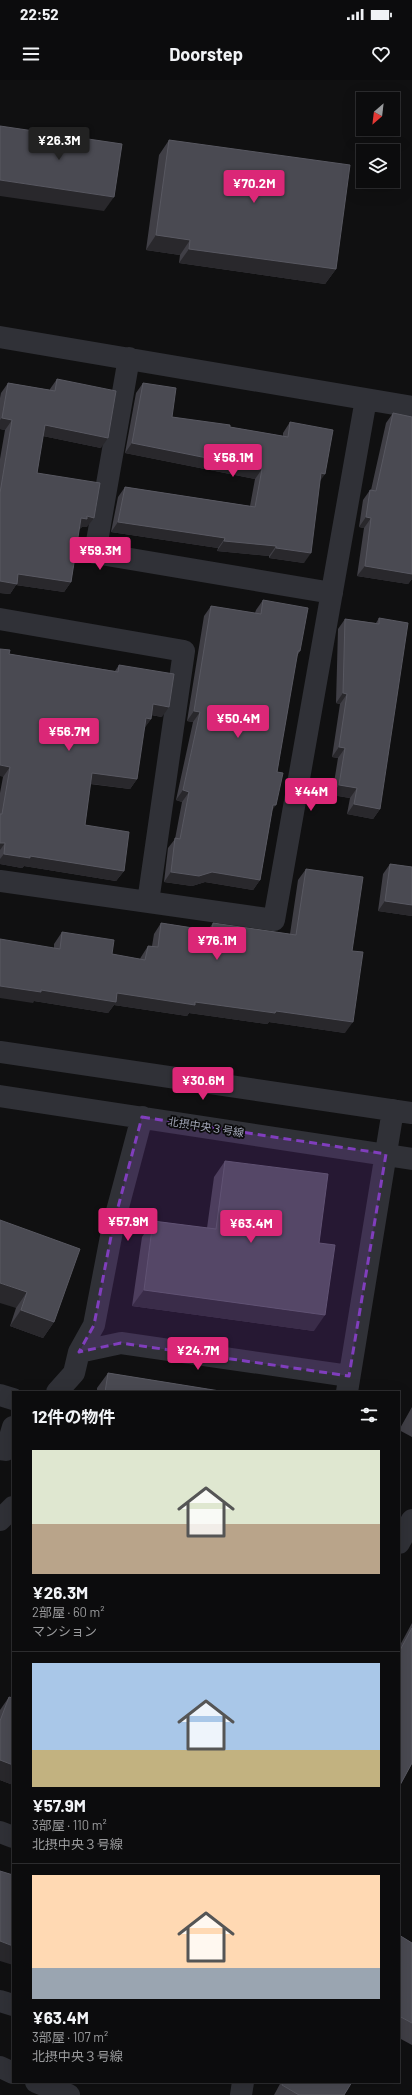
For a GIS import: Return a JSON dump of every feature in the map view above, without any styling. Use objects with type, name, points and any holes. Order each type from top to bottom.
[{"type":"street","points":[[0,337],[412,406]]},
{"type":"street","points":[[129,358],[95,553],[332,593]]},
{"type":"street","points":[[0,881],[274,920],[366,399]]},
{"type":"street","points":[[0,619],[184,651],[148,902]]},
{"type":"street","points":[[0,1052],[403,1112],[386,1154],[348,1384],[121,1343],[79,1352]]},
{"type":"street","name":"北摂中央３号線","points":[[0,1096],[412,1159]]},
{"type":"street","points":[[59,1391],[73,1382],[79,1352],[94,1325],[113,1226],[142,1117]]},
{"type":"street","points":[[0,1395],[12,1398]]},
{"type":"street","points":[[0,1449],[6,1450],[12,1430]]},
{"type":"street","points":[[0,1520],[12,1508]]},
{"type":"street","points":[[400,1541],[412,1520]]},
{"type":"street","points":[[400,1548],[412,1554]]},
{"type":"street","points":[[0,1832],[12,1837]]},
{"type":"street","points":[[0,2001],[12,2006]]},
{"type":"street","points":[[0,2067],[12,2073]]},
{"type":"street","points":[[39,2083],[69,2095]]},
{"type":"street","points":[[241,2095],[243,2083]]},
{"type":"highlighted area","points":[[142,1117],[386,1154],[349,1376],[121,1343],[79,1352],[94,1325],[113,1226]]},
{"type":"building","points":[[0,126],[122,144],[114,197],[0,180]]},
{"type":"building","points":[[169,140],[350,165],[336,269],[189,249],[190,240],[156,235]]},
{"type":"building","points":[[57,379],[116,391],[108,438],[45,425],[37,473],[100,483],[94,518],[87,516],[87,519],[81,518],[71,582],[18,574],[17,584],[0,581],[0,493],[12,420],[2,418],[8,383],[55,391]]},
{"type":"building","points":[[143,383],[176,388],[172,417],[230,425],[230,427],[288,437],[290,422],[333,430],[325,474],[321,473],[311,553],[276,548],[276,546],[224,541],[225,538],[118,522],[125,487],[255,507],[262,469],[132,443]]},
{"type":"building","points":[[393,413],[412,417],[412,574],[365,566],[371,518],[366,517],[370,490],[376,491]]},
{"type":"building","points":[[263,600],[308,608],[300,651],[298,651],[277,772],[283,773],[276,805],[273,805],[260,880],[212,872],[199,876],[171,872],[175,838],[180,839],[189,792],[183,790],[200,712],[194,711],[211,606],[261,614]]},
{"type":"building","points":[[379,618],[408,623],[380,809],[354,804],[357,788],[339,785],[345,748],[339,747],[347,694],[343,693],[345,619],[379,624]]},
{"type":"building","points":[[0,649],[10,650],[9,654],[118,672],[119,665],[174,674],[169,707],[153,704],[151,719],[146,718],[137,779],[92,773],[85,825],[129,832],[124,871],[30,856],[30,858],[4,854],[5,843],[0,843],[0,814],[2,814],[10,767],[0,765]]},
{"type":"building","points":[[390,864],[412,867],[412,905],[385,901]]},
{"type":"building","points":[[306,869],[363,877],[352,951],[363,952],[353,1022],[276,1011],[275,1013],[195,1002],[195,1005],[117,993],[116,1002],[41,990],[41,992],[0,986],[0,939],[60,949],[62,932],[114,940],[112,954],[145,960],[148,946],[158,947],[161,923],[212,931],[213,923],[296,935]]},
{"type":"building","points":[[225,1161],[328,1174],[319,1243],[335,1245],[325,1315],[144,1290],[153,1221],[216,1229]]},
{"type":"building","points":[[0,1220],[80,1249],[54,1322],[21,1310],[27,1292],[0,1283]]},
{"type":"building","points":[[108,1373],[220,1391],[105,1391]]},
{"type":"building","points":[[412,1628],[412,1763],[400,1785],[400,1650]]},
{"type":"building","points":[[9,1697],[12,1698],[12,1765],[0,1760],[0,1721]]},
{"type":"building","points":[[0,1871],[12,1875],[12,1946],[0,1941]]},
{"type":"building","points":[[400,1936],[412,1943],[412,2023],[400,2017]]},
{"type":"building","points":[[283,2083],[351,2083],[344,2095],[299,2095],[282,2085]]}]
